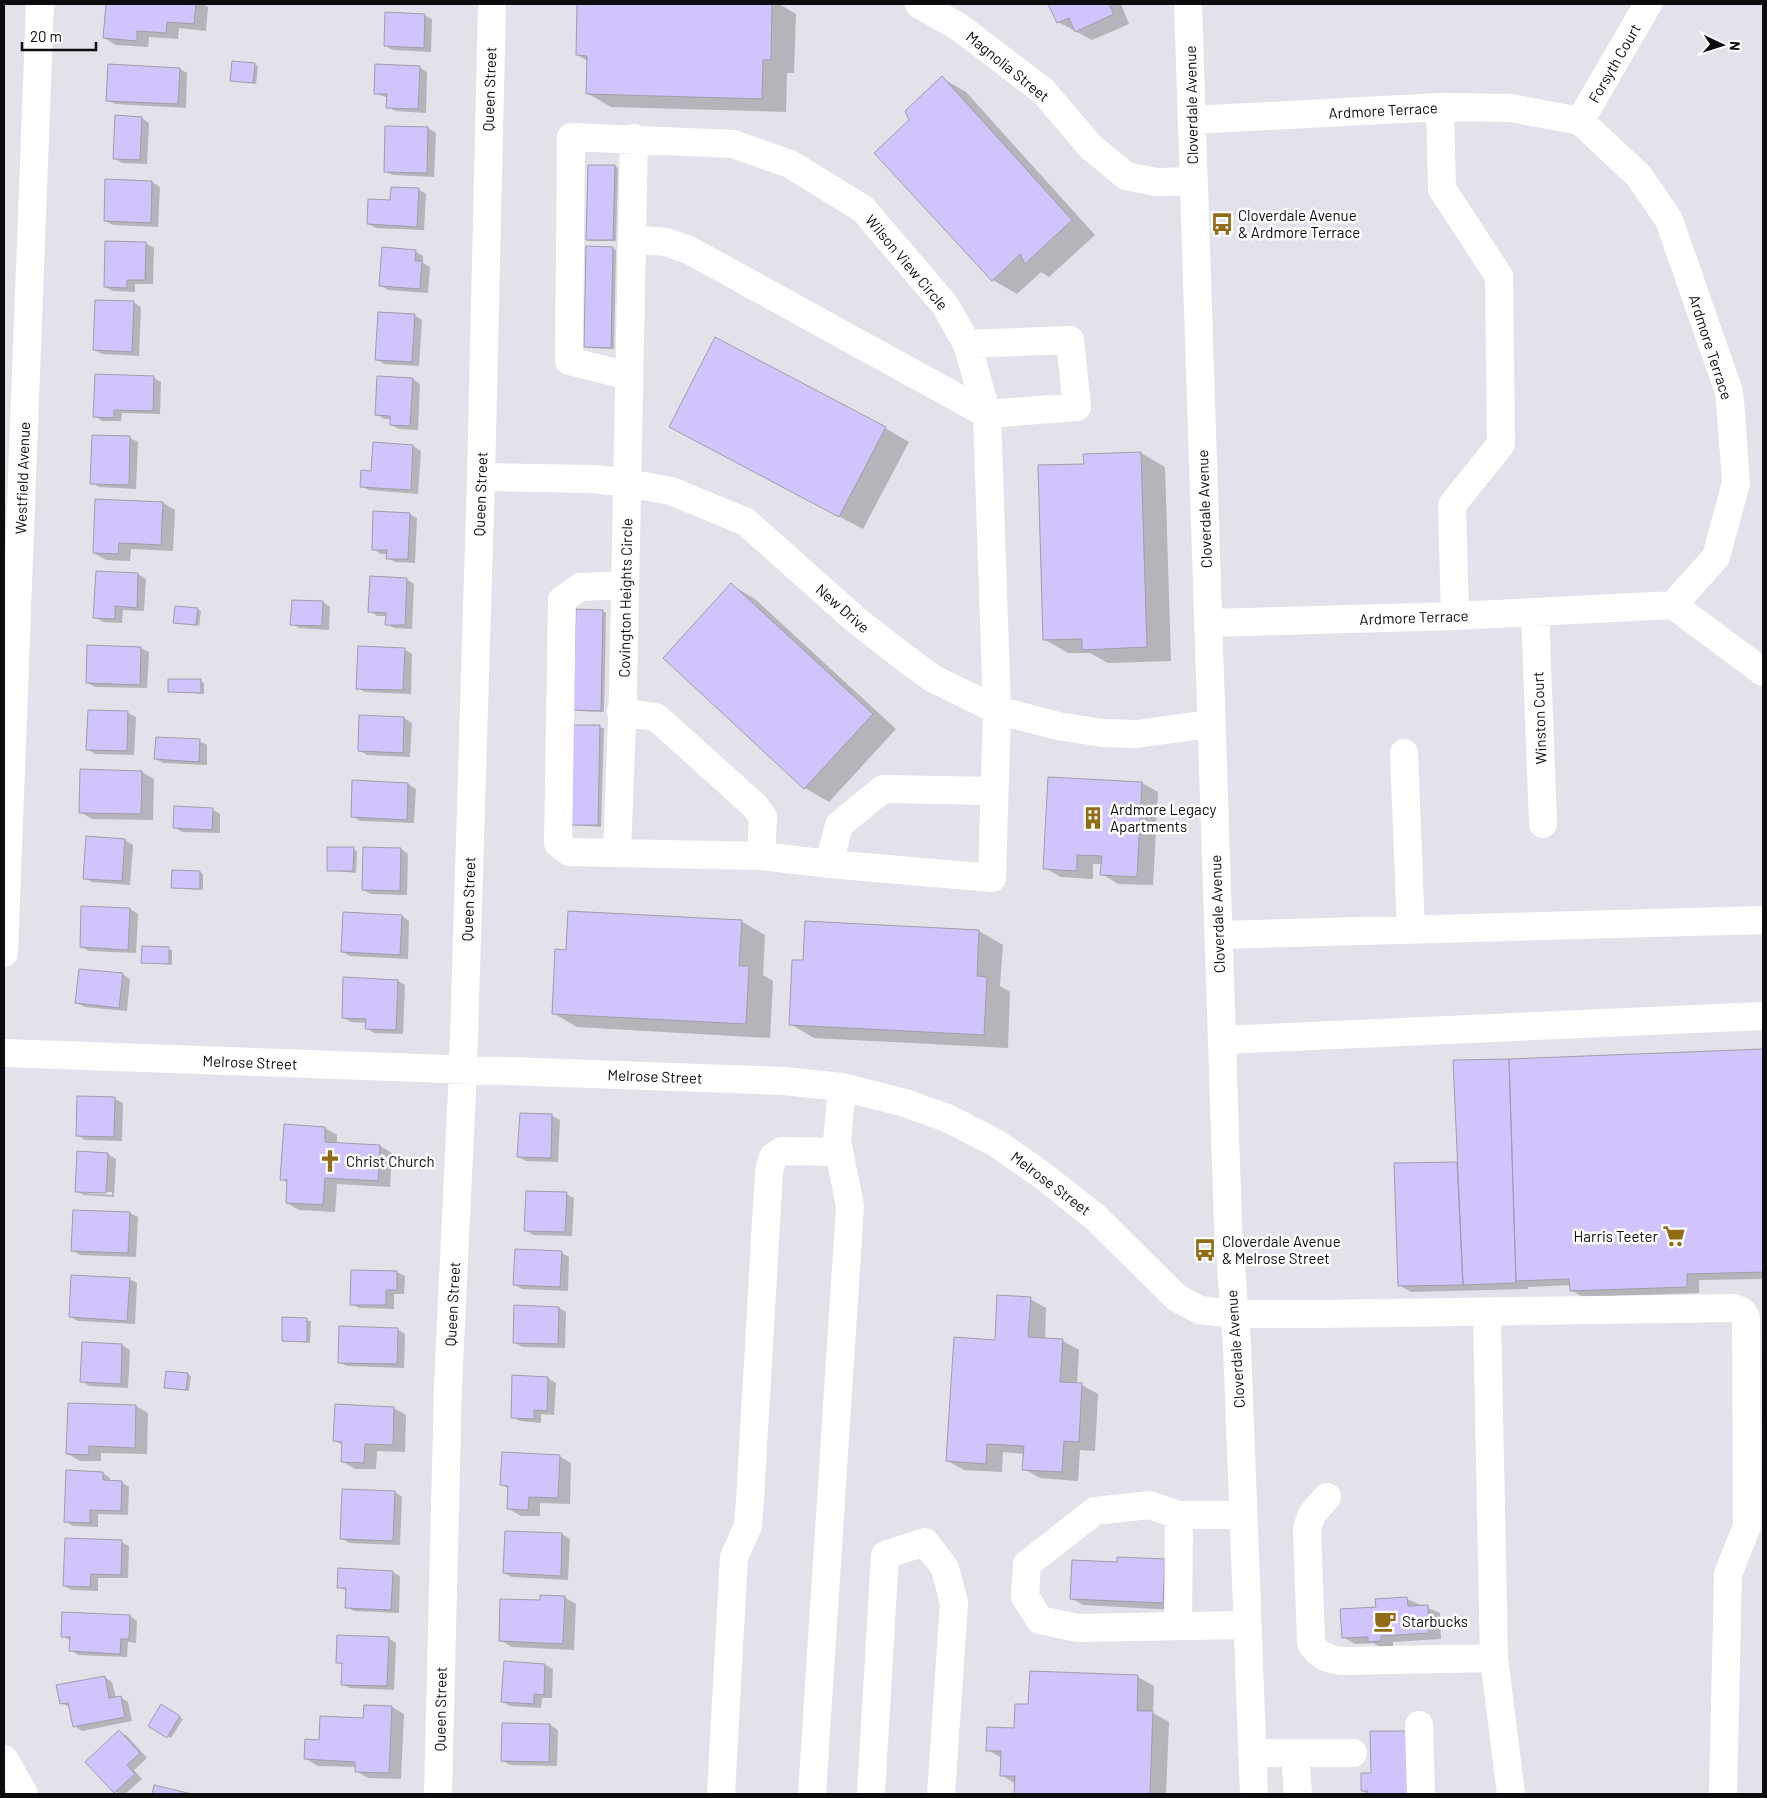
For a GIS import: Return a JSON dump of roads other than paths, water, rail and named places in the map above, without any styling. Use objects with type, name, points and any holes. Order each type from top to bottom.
[{"type":"street","name":"Westfield Avenue","points":[[4,953],[40,4]]},
{"type":"street","name":"Queen Street","points":[[438,1794],[448,1385],[463,1070],[481,477],[492,4]]},
{"type":"street","name":"Magnolia Street","points":[[919,4],[960,27],[1043,91],[1091,147],[1126,176],[1156,182],[1193,180]]},
{"type":"street","name":"Cloverdale Avenue","points":[[1188,4],[1210,724],[1230,1267],[1234,1314],[1254,1794]]},
{"type":"street","name":"Forsyth Court","points":[[1580,121],[1648,4]]},
{"type":"street","name":"Ardmore Terrace","points":[[1192,120],[1440,107],[1511,108],[1580,121],[1639,176],[1669,220],[1729,392],[1736,483],[1716,557],[1673,605],[1455,616],[1208,623]]},
{"type":"street","points":[[1440,107],[1442,189],[1499,276],[1501,444],[1452,505],[1455,616]]},
{"type":"street","name":"Wilson View Circle","points":[[629,376],[569,360],[571,137],[634,138],[734,144],[790,164],[863,209],[945,305],[967,344],[987,414],[997,710]]},
{"type":"street","points":[[627,483],[634,138]]},
{"type":"street","points":[[632,239],[666,242],[690,250],[987,414],[1077,407],[1070,340],[967,344]]},
{"type":"street","name":"New Drive","points":[[481,477],[594,479],[627,483],[671,491],[746,522],[856,620],[897,652],[932,678],[997,710],[1058,726],[1103,733],[1136,734],[1210,724]]},
{"type":"street","name":"Covington Heights Circle","points":[[617,853],[627,483]]},
{"type":"street","points":[[625,584],[580,587],[562,600],[558,844],[569,852],[761,856],[829,864],[992,878],[997,710]]},
{"type":"street","points":[[1673,605],[1763,672]]},
{"type":"street","name":"Winston Court","points":[[1535,612],[1543,824]]},
{"type":"street","points":[[621,712],[656,717],[755,806],[762,818],[761,856]]},
{"type":"street","points":[[1404,753],[1411,930]]},
{"type":"street","points":[[829,864],[839,825],[883,788],[994,791]]},
{"type":"street","points":[[1218,935],[1763,920]]},
{"type":"street","points":[[1222,1040],[1763,1016]]},
{"type":"street","name":"Melrose Street","points":[[4,1053],[784,1081],[842,1087],[905,1103],[947,1118],[996,1143],[1042,1175],[1095,1217],[1177,1298],[1200,1310],[1234,1314],[1487,1313],[1734,1308],[1744,1312],[1746,1318],[1747,1526],[1728,1574],[1723,1794]]},
{"type":"street","points":[[812,1794],[850,1206],[837,1142],[842,1087]]},
{"type":"street","points":[[721,1794],[733,1566],[734,1558],[748,1526],[751,1493],[769,1171],[773,1156],[782,1151],[838,1152]]},
{"type":"street","points":[[1487,1313],[1494,1658],[1511,1794]]},
{"type":"street","points":[[1327,1497],[1312,1514],[1307,1528],[1311,1643],[1317,1652],[1327,1660],[1342,1661],[1494,1658]]},
{"type":"street","points":[[1243,1515],[1179,1515],[1149,1505],[1095,1511],[1027,1564],[1025,1597],[1040,1620],[1078,1628],[1247,1625]]},
{"type":"street","points":[[1178,1626],[1179,1515]]},
{"type":"street","points":[[871,1794],[885,1555],[925,1542],[945,1568],[954,1603],[941,1794]]},
{"type":"street","points":[[1420,1725],[1421,1794]]},
{"type":"street","points":[[1252,1753],[1353,1753]]},
{"type":"street","points":[[1296,1753],[1298,1794]]},
{"type":"street","points":[[4,1758],[24,1794]]},
{"type":"place","name":"Cloverdale Avenue & Ardmore Terrace","points":[[1222,224]]},
{"type":"place","name":"Ardmore Legacy Apartments","points":[[1093,818]]},
{"type":"place","name":"Christ Church","points":[[330,1161]]},
{"type":"place","name":"Harris Teeter","points":[[1674,1236]]},
{"type":"place","name":"Cloverdale Avenue & Melrose Street","points":[[1205,1250]]},
{"type":"place","name":"Starbucks","points":[[1385,1621]]}]
